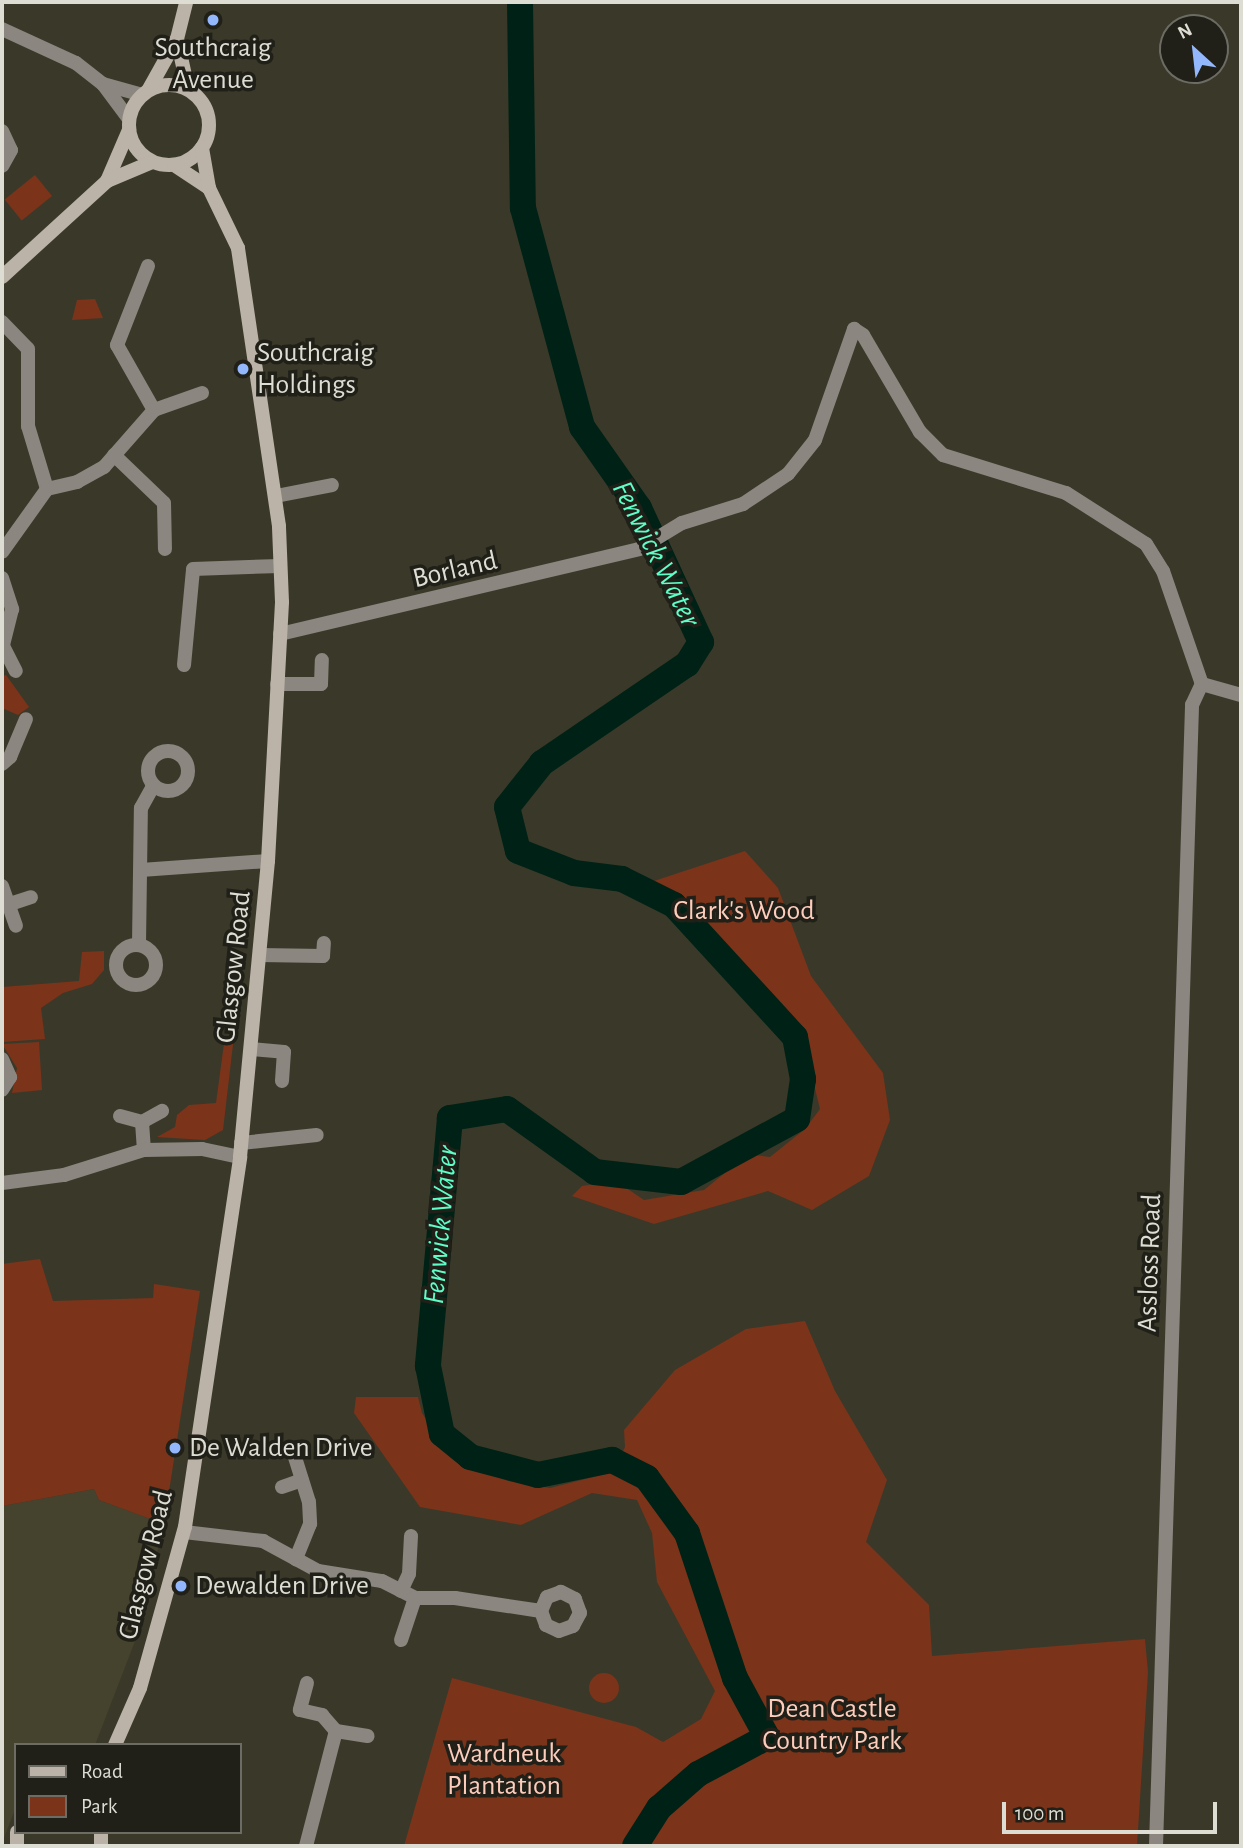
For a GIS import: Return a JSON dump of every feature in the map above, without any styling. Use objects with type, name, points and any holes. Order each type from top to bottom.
[{"type":"main road","points":[[107,181],[129,125],[177,39],[186,2]]},
{"type":"main road","points":[[174,165],[202,148],[208,116],[188,89],[177,39]]},
{"type":"main road","points":[[146,92],[175,85],[188,89]]},
{"type":"main road","points":[[129,125],[134,145],[152,162]]},
{"type":"main road","name":"Glasgow Road","points":[[116,1743],[140,1688],[184,1532],[241,1150],[268,861],[280,634],[276,496],[238,248],[209,188],[202,148]]},
{"type":"main road","points":[[2,277],[107,181],[152,162],[174,165],[209,188]]},
{"type":"street","points":[[2,29],[76,63],[103,84],[129,125]]},
{"type":"street","points":[[103,84],[146,92]]},
{"type":"street","points":[[2,131],[11,150],[2,166]]},
{"type":"street","points":[[148,266],[117,345],[153,410]]},
{"type":"street","points":[[2,323],[28,349],[28,426],[47,489]]},
{"type":"street","name":"Borland","points":[[280,634],[639,549],[682,523],[743,504],[788,474],[815,440],[848,336],[854,329],[863,335],[925,439],[943,455],[1066,493],[1146,544],[1163,571],[1202,684]]},
{"type":"street","points":[[2,552],[47,489],[77,482],[114,455],[153,410],[202,393]]},
{"type":"street","points":[[114,455],[164,503],[164,549]]},
{"type":"street","points":[[276,496],[332,485]]},
{"type":"street","points":[[184,665],[193,569],[280,566]]},
{"type":"street","points":[[2,578],[9,589],[12,609],[4,646],[16,671]]},
{"type":"street","points":[[277,684],[321,684],[322,660]]},
{"type":"street","points":[[1202,684],[1241,695]]},
{"type":"street","name":"Assloss Road","points":[[1156,1846],[1192,705],[1202,684]]},
{"type":"street","points":[[2,764],[10,757],[26,719]]},
{"type":"street","points":[[139,944],[141,808],[154,785]]},
{"type":"street","points":[[141,870],[268,861]]},
{"type":"street","points":[[2,886],[16,926]]},
{"type":"street","points":[[9,904],[31,897]]},
{"type":"street","points":[[260,955],[323,956],[324,943]]},
{"type":"street","points":[[251,1049],[284,1052],[282,1081]]},
{"type":"street","points":[[2,1059],[10,1077],[2,1090]]},
{"type":"street","points":[[120,1116],[142,1122],[162,1111]]},
{"type":"street","points":[[142,1122],[144,1150]]},
{"type":"street","points":[[2,1183],[64,1175],[144,1150],[241,1150],[317,1135]]},
{"type":"street","points":[[293,1451],[302,1480],[310,1524],[296,1559]]},
{"type":"street","points":[[282,1487],[302,1480]]},
{"type":"street","points":[[184,1532],[262,1541],[318,1571],[370,1578],[408,1594],[541,1611]]},
{"type":"street","points":[[401,1640],[408,1594],[411,1536]]},
{"type":"street","points":[[307,1683],[300,1710],[322,1715],[336,1731],[368,1736]]},
{"type":"street","points":[[306,1846],[336,1731]]},
{"type":"shaded area","points":[[94,1489],[99,1500],[164,1524],[137,1636],[96,1743],[14,1743],[14,1812],[2,1843],[2,1506]]},
{"type":"green space","points":[[35,175],[52,196],[22,221],[5,200]]},
{"type":"green space","points":[[95,299],[103,318],[72,320],[77,300]]},
{"type":"green space","points":[[6,675],[29,707],[18,715],[2,708],[2,676]]},
{"type":"green space","name":"Clark's Wood","points":[[745,851],[778,888],[811,976],[883,1073],[890,1120],[869,1176],[812,1210],[768,1191],[654,1224],[572,1196],[582,1186],[616,1181],[644,1200],[704,1190],[748,1154],[770,1157],[805,1129],[820,1109],[804,1044],[778,999],[729,955],[689,905],[654,881]]},
{"type":"green space","points":[[104,951],[104,970],[92,984],[63,993],[41,1008],[45,1039],[2,1042],[2,987],[79,981],[82,952]]},
{"type":"green space","points":[[225,1036],[234,1036],[223,1130],[205,1140],[157,1137],[175,1127],[177,1115],[189,1105],[216,1103]]},
{"type":"green space","points":[[39,1042],[42,1090],[12,1093],[17,1068],[2,1044]]},
{"type":"green space","points":[[40,1259],[53,1301],[153,1298],[154,1284],[200,1291],[164,1524],[99,1500],[94,1489],[2,1506],[2,1264]]},
{"type":"green space","name":"Dean Castle Country Park","points":[[805,1321],[835,1391],[887,1480],[866,1542],[929,1605],[932,1656],[1145,1639],[1148,1672],[1137,1846],[404,1846],[452,1678],[636,1727],[663,1742],[701,1719],[715,1691],[657,1582],[652,1533],[637,1500],[592,1493],[521,1525],[420,1507],[354,1413],[356,1397],[418,1397],[422,1413],[451,1458],[508,1481],[550,1488],[613,1472],[625,1447],[624,1430],[675,1370],[746,1329]]},
{"type":"green space","points":[[604,1673],[615,1677],[619,1688],[615,1699],[604,1703],[593,1699],[589,1688],[593,1677]]},
{"type":"waterway","name":"Fenwick Water","points":[[520,2],[523,208],[582,427],[639,508],[701,642],[687,664],[542,763],[507,807],[518,851],[574,873],[622,879],[674,905],[795,1037],[803,1079],[797,1119],[681,1182],[595,1172],[507,1109],[450,1118],[428,1366],[442,1434],[470,1457],[538,1475],[612,1460],[647,1478],[687,1533],[735,1678],[767,1737],[698,1774],[659,1808],[635,1846]]},
{"type":"place","name":"Southcraig Avenue","points":[[213,20]]},
{"type":"place","name":"Southcraig Holdings","points":[[243,369]]},
{"type":"place","name":"De Walden Drive","points":[[175,1448]]},
{"type":"place","name":"Dewalden Drive","points":[[181,1586]]},
{"type":"park label","name":"Wardneuk Plantation","points":[[504,1770]]}]
